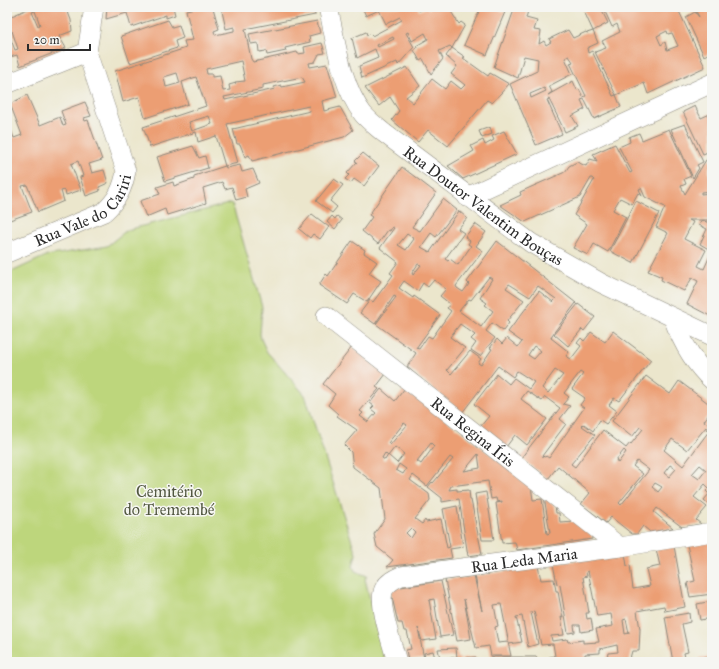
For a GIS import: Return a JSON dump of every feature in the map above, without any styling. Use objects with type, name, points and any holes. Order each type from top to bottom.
[{"type":"street","name":"Rua Vale do Cariri","points":[[7,253],[104,212],[114,203],[123,188],[126,171],[87,52],[94,7]]},
{"type":"street","name":"Rua Doutor Valentim Bouças","points":[[328,7],[342,66],[352,97],[364,116],[467,197],[531,243],[601,283],[712,336]]},
{"type":"street","points":[[7,84],[87,52]]},
{"type":"street","points":[[467,197],[712,82]]},
{"type":"street","name":"Rua Regina Íris","points":[[326,316],[620,547]]},
{"type":"street","points":[[673,318],[681,338],[692,358],[712,380]]},
{"type":"street","name":"Rua Leda Maria","points":[[397,662],[382,601],[383,590],[390,581],[401,576],[620,547],[712,532]]},
{"type":"green space","name":"Cemitério do Tremembé","points":[[232,203],[262,307],[261,339],[267,352],[305,395],[356,554],[353,566],[355,571],[367,576],[365,579],[385,662],[7,662],[7,274],[46,256],[107,246],[127,230]]},
{"type":"building","points":[[66,7],[71,20],[72,31],[59,36],[66,48],[20,66],[17,55],[7,58],[7,18],[30,8]],"holes":[[[35,11],[40,25],[38,26],[32,12]],[[12,31],[18,49],[15,50],[8,32]]]},
{"type":"building","points":[[107,7],[173,7],[175,15],[166,18],[166,15],[131,27],[127,13],[106,19]]},
{"type":"building","points":[[200,7],[213,8],[219,29],[214,31],[215,35],[234,31],[234,27],[226,29],[221,7],[314,7],[315,15],[245,29],[251,59],[253,62],[297,52],[298,54],[305,53],[304,47],[322,43],[325,53],[319,54],[315,62],[309,63],[310,67],[327,64],[337,97],[322,101],[324,111],[340,107],[353,130],[344,137],[252,161],[249,155],[245,157],[240,144],[237,144],[233,129],[310,111],[309,106],[227,124],[238,163],[225,166],[216,136],[198,142],[196,132],[150,147],[143,127],[206,106],[196,77],[182,82],[188,104],[145,118],[139,97],[123,102],[115,71],[186,48],[184,41],[193,40],[186,10]],"holes":[[[241,61],[245,81],[235,82],[236,83],[229,85],[230,90],[223,91],[220,76],[212,77],[212,74],[207,74],[206,69]],[[177,73],[180,83],[166,87],[164,77]],[[302,77],[305,82],[282,87],[281,85],[274,87],[275,89],[225,100],[224,97],[263,89],[263,85]],[[209,116],[212,124],[192,131],[189,122]]]},
{"type":"building","points":[[362,7],[418,7],[419,11],[426,7],[429,9],[432,7],[448,7],[459,24],[461,22],[465,25],[452,48],[450,46],[439,51],[443,59],[431,74],[423,59],[420,61],[414,50],[417,48],[416,46],[428,39],[425,33],[412,41],[408,32],[406,33],[414,47],[398,65],[397,62],[362,78],[359,66],[378,58],[375,49],[357,58],[352,38],[366,32],[367,35],[370,34],[372,36],[402,20],[400,17],[386,24],[379,10],[366,16]],"holes":[[[393,37],[394,39],[378,47],[377,45]]]},
{"type":"building","points":[[481,7],[492,7],[505,12],[487,55],[464,45]]},
{"type":"building","points":[[515,7],[529,7],[526,18],[537,21],[534,30],[541,31],[539,44],[544,41],[546,45],[551,42],[549,39],[568,30],[573,38],[586,32],[593,31],[598,43],[587,48],[588,53],[592,51],[613,96],[616,95],[621,107],[594,119],[584,99],[581,100],[585,109],[572,116],[578,126],[565,132],[549,99],[547,100],[562,134],[536,145],[510,84],[537,71],[538,59],[524,56],[518,78],[494,67]],"holes":[[[569,56],[573,62],[570,63],[586,96],[583,97],[579,89],[577,90],[573,81],[548,95],[552,92],[549,86],[572,74],[565,58]],[[544,88],[546,91],[531,98],[530,94]]]},
{"type":"building","points":[[582,7],[600,7],[608,23],[593,31]]},
{"type":"building","points":[[603,7],[622,7],[618,9],[619,10],[627,7],[677,7],[705,67],[648,94],[644,83],[616,95],[595,52],[606,48],[602,41],[620,32],[617,24],[612,27]],"holes":[[[667,31],[668,34],[672,33],[678,46],[667,50],[665,42],[661,45],[657,36]]]},
{"type":"building","points":[[694,7],[712,7],[712,13],[710,14],[712,19],[712,52],[704,56],[686,17],[695,12],[699,17]]},
{"type":"building","points":[[168,20],[172,27],[179,25],[183,38],[175,41],[177,48],[130,63],[121,36]]},
{"type":"building","points":[[317,21],[320,33],[309,36],[310,42],[285,48],[286,51],[267,55],[266,51],[259,52],[258,43],[251,44],[249,34]]},
{"type":"building","points":[[452,48],[488,76],[490,73],[509,84],[492,103],[487,100],[448,146],[428,130],[418,142],[392,120],[399,111],[390,97],[379,106],[365,88],[407,67],[420,86],[406,97],[413,103],[432,79],[445,89],[451,81],[461,89],[465,85],[451,74],[457,66],[446,56]]},
{"type":"building","points":[[27,95],[40,125],[60,117],[63,126],[66,125],[61,111],[85,102],[91,116],[84,118],[85,121],[88,120],[102,160],[89,164],[92,173],[104,170],[108,183],[99,187],[100,191],[86,196],[80,177],[83,176],[78,161],[71,164],[81,190],[66,195],[65,190],[61,191],[64,201],[38,212],[27,185],[22,186],[32,212],[7,221],[7,119],[14,138],[22,135],[10,104]]},
{"type":"building","points":[[695,106],[701,118],[712,113],[712,147],[709,149],[710,151],[703,154],[683,112]]},
{"type":"building","points":[[685,124],[703,162],[697,165],[699,168],[693,178],[671,129]]},
{"type":"building","points":[[490,127],[492,134],[482,138],[479,131]]},
{"type":"building","points":[[669,129],[691,176],[684,179],[686,184],[681,186],[685,194],[706,160],[712,159],[712,166],[709,167],[709,176],[712,176],[712,191],[701,192],[701,194],[712,193],[712,220],[689,220],[693,222],[684,239],[706,250],[698,266],[704,269],[712,251],[712,317],[687,304],[698,281],[692,278],[684,291],[661,280],[662,277],[648,271],[668,233],[656,227],[665,207],[645,197],[641,188],[639,189],[642,196],[638,193],[632,204],[620,198],[613,210],[626,217],[608,252],[594,244],[588,255],[573,248],[587,224],[574,215],[594,180],[592,178],[580,197],[525,222],[500,205],[521,195],[520,192],[565,172],[569,166],[577,162],[586,166],[590,159],[597,161],[593,154],[615,144],[630,173],[632,172],[619,147],[630,142],[629,137],[639,133],[642,140]]},
{"type":"building","points":[[504,131],[517,154],[463,179],[448,166],[474,151],[471,146],[483,140],[485,145],[494,140],[492,136]]},
{"type":"building","points":[[193,146],[199,158],[205,156],[208,168],[165,181],[157,157]]},
{"type":"building","points":[[363,153],[379,166],[364,186],[354,179],[351,183],[345,179],[349,175],[347,173],[357,162],[355,161]]},
{"type":"building","points":[[240,165],[242,172],[253,169],[259,183],[245,189],[247,197],[236,200],[232,187],[225,189],[222,182],[203,188],[206,203],[167,215],[165,209],[146,217],[140,201],[160,194],[157,187],[173,182],[174,186],[194,179],[194,176],[225,166],[226,168]]},
{"type":"building","points":[[402,167],[436,193],[412,227],[420,231],[443,199],[457,210],[436,237],[431,233],[421,247],[430,252],[459,211],[467,218],[458,229],[464,233],[445,259],[448,261],[450,259],[458,265],[471,246],[468,244],[470,241],[465,237],[475,224],[486,232],[476,246],[483,251],[456,286],[457,288],[463,292],[469,284],[467,282],[497,241],[576,303],[551,338],[569,352],[566,356],[571,359],[581,346],[577,343],[581,338],[584,341],[591,332],[605,342],[613,331],[651,360],[619,401],[614,398],[609,405],[617,411],[606,424],[600,420],[593,431],[584,424],[582,426],[595,435],[571,464],[575,467],[603,430],[626,448],[643,429],[640,427],[632,437],[612,421],[646,376],[670,394],[679,381],[712,406],[712,410],[704,421],[711,427],[708,430],[706,427],[687,450],[672,439],[664,450],[683,466],[712,427],[712,507],[704,500],[709,494],[706,491],[709,488],[705,484],[694,497],[707,507],[696,520],[701,524],[682,527],[657,508],[654,512],[673,528],[650,532],[643,526],[637,534],[632,534],[611,517],[606,523],[581,504],[590,493],[558,466],[548,479],[521,458],[560,408],[545,397],[542,401],[527,391],[521,399],[547,419],[527,445],[515,435],[506,447],[480,427],[489,416],[474,404],[497,374],[509,384],[514,378],[529,389],[534,382],[517,371],[513,377],[498,366],[462,413],[407,367],[416,353],[376,324],[396,297],[394,296],[375,324],[360,313],[370,300],[373,302],[393,275],[390,273],[398,262],[380,248],[394,228],[392,227],[390,231],[388,230],[378,244],[362,231],[372,217],[369,215]],"holes":[[[407,234],[414,239],[406,250],[398,245]],[[418,264],[421,265],[413,275],[412,273]],[[489,277],[492,279],[480,298],[487,303],[485,305],[493,311],[481,327],[459,311],[469,299],[471,300]],[[434,280],[446,289],[440,296],[450,304],[447,308],[451,311],[432,338],[428,336],[419,349],[416,348],[440,315],[414,296],[413,298],[399,288],[404,281],[418,291],[423,283],[428,287]],[[509,284],[530,297],[538,286],[556,299],[553,302],[539,291],[508,332],[522,342],[518,347],[507,338],[502,344],[497,339],[490,348],[492,349],[481,365],[478,363],[481,359],[470,351],[451,374],[447,370],[465,348],[450,337],[460,324],[475,335],[471,339],[476,343],[471,350],[480,356],[495,338],[486,331],[492,323],[503,331],[509,323],[507,321],[524,300],[506,288]],[[534,346],[541,351],[534,359],[528,355]],[[555,370],[563,375],[548,393],[542,388]],[[580,372],[583,374],[572,389],[585,398],[580,405],[584,408],[549,458],[542,456],[566,424],[560,419],[570,406],[563,404],[569,397],[564,393]],[[624,450],[626,452],[618,463],[616,460]],[[637,461],[649,470],[621,505],[619,503],[643,474],[633,466]],[[670,465],[676,469],[669,477],[664,473]],[[700,465],[706,470],[699,479],[692,474]],[[655,483],[662,487],[658,492],[652,487]]]},
{"type":"building","points":[[334,179],[343,185],[330,201],[337,207],[332,213],[316,201]]},
{"type":"building","points":[[636,201],[659,213],[633,263],[610,251]]},
{"type":"building","points":[[312,214],[329,227],[320,239],[313,234],[310,238],[299,229]]},
{"type":"building","points":[[332,216],[335,219],[337,216],[342,220],[335,229],[327,222]]},
{"type":"building","points":[[702,220],[712,223],[712,251],[700,244],[707,229],[699,225]]},
{"type":"building","points":[[352,241],[365,250],[364,253],[377,262],[369,273],[381,281],[367,302],[354,294],[347,304],[319,285],[326,274],[328,276]]},
{"type":"building","points":[[578,304],[595,317],[584,331],[582,329],[568,346],[554,334]]},
{"type":"building","points":[[352,347],[386,374],[376,387],[379,389],[360,411],[363,413],[360,416],[368,422],[376,413],[371,409],[374,406],[370,403],[381,389],[395,401],[405,388],[531,486],[533,500],[542,499],[547,534],[550,533],[544,497],[555,506],[556,513],[559,513],[560,522],[575,521],[592,535],[592,539],[517,550],[515,542],[502,543],[496,503],[502,501],[497,502],[496,498],[491,499],[488,481],[451,486],[449,490],[469,490],[482,554],[468,556],[459,499],[442,502],[442,498],[428,487],[453,459],[450,457],[427,486],[413,475],[410,480],[429,494],[430,500],[415,519],[422,524],[425,520],[426,522],[441,519],[447,548],[450,547],[443,509],[457,506],[463,547],[450,549],[452,558],[387,567],[393,560],[377,547],[374,534],[385,519],[381,488],[353,467],[351,452],[344,445],[357,430],[337,416],[338,414],[328,405],[335,394],[323,384]],"holes":[[[404,423],[407,425],[390,445],[388,443]],[[431,443],[434,446],[421,464],[417,461]],[[395,447],[404,454],[397,463],[388,455]],[[385,453],[388,456],[385,460],[382,458]],[[478,454],[480,468],[464,471]],[[399,464],[406,469],[403,474],[396,470]],[[411,528],[415,532],[411,538],[406,533]]]},
{"type":"building","points":[[486,492],[494,540],[482,540],[475,494]]},
{"type":"building","points":[[712,541],[712,594],[690,597],[687,583],[695,581],[687,545]]},
{"type":"building","points":[[674,546],[685,607],[665,611],[664,606],[637,611],[640,629],[639,651],[632,651],[629,662],[606,662],[608,653],[618,652],[617,645],[600,649],[600,653],[585,654],[585,657],[602,662],[547,662],[549,657],[555,656],[553,644],[541,645],[534,611],[531,612],[538,644],[528,647],[522,616],[516,617],[522,642],[509,644],[501,604],[494,605],[498,626],[495,627],[498,643],[508,642],[511,656],[491,656],[489,646],[476,648],[464,599],[471,639],[457,641],[445,580],[474,576],[482,611],[475,576],[538,566],[541,580],[554,579],[556,591],[558,591],[563,618],[561,617],[564,635],[551,636],[552,641],[567,639],[568,642],[583,640],[583,643],[599,642],[596,629],[613,626],[611,614],[597,616],[588,571],[586,572],[587,576],[583,577],[589,613],[586,613],[587,619],[591,618],[593,630],[581,632],[580,625],[574,625],[575,632],[568,633],[560,585],[557,584],[553,564],[625,553],[627,566],[630,565],[633,589],[650,586],[646,569],[660,566],[656,549]],"holes":[[[626,619],[629,633],[625,634],[623,620]]]},
{"type":"building","points":[[441,581],[453,635],[440,637],[434,599],[429,600],[436,639],[422,641],[418,628],[424,659],[408,660],[406,650],[411,649],[407,631],[404,631],[402,623],[398,623],[391,593],[394,588]]},
{"type":"building","points":[[712,601],[712,618],[700,620],[697,604]]},
{"type":"building","points":[[689,613],[690,622],[682,624],[688,652],[684,653],[686,662],[673,662],[665,617]]},
{"type":"building","points":[[456,648],[457,658],[460,658],[459,662],[453,662],[455,657],[440,658],[438,649]]},
{"type":"building","points":[[433,651],[435,658],[425,659],[424,653]]},
{"type":"building","points":[[712,656],[712,662],[700,662],[699,658]]},
{"type":"building","points":[[476,657],[474,662],[460,662],[462,658]]},
{"type":"building","points":[[490,657],[537,657],[536,662],[488,662]]}]
